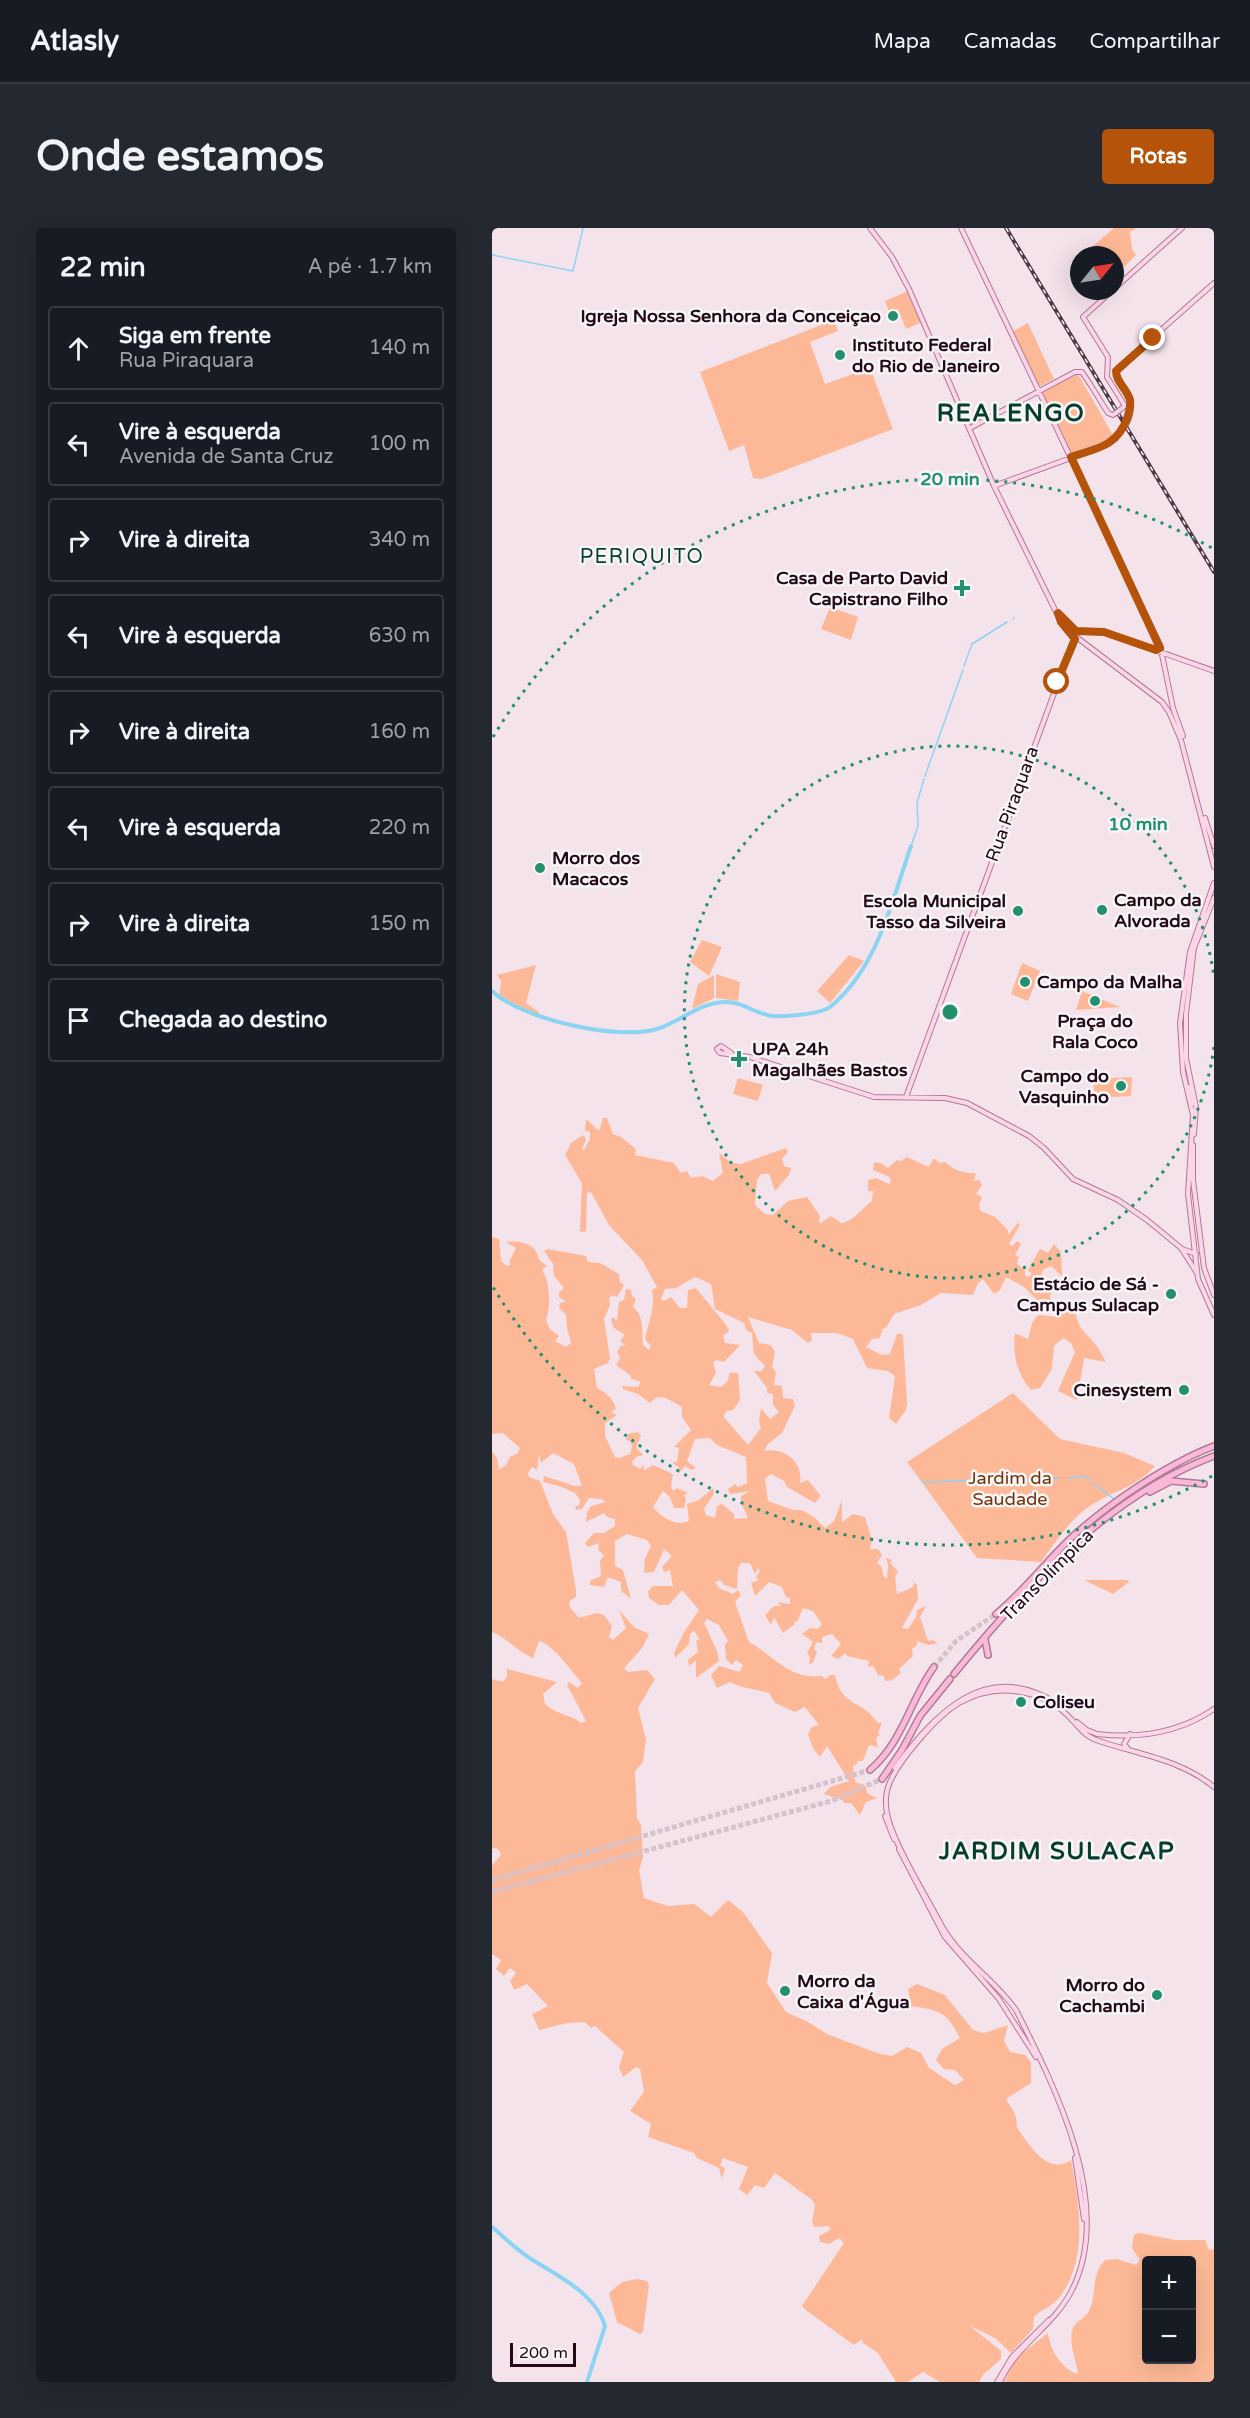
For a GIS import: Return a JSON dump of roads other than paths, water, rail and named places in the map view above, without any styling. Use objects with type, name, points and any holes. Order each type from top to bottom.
[{"type":"highway","name":"TransOlímpica","points":[[882,1779],[902,1750],[920,1716],[985,1637],[1060,1556],[1169,1471],[1175,1463],[1214,1445]]},
{"type":"highway","name":"TransOlímpica","points":[[996,1614],[1073,1537],[1169,1471],[1179,1470],[1214,1456]]},
{"type":"highway","points":[[1112,1514],[1168,1482],[1204,1484]]},
{"type":"highway","points":[[972,1652],[981,1652],[987,1656],[984,1645],[985,1637]]},
{"type":"highway","points":[[870,1770],[897,1740],[917,1694],[934,1667]]},
{"type":"main road","points":[[870,228],[892,257],[909,289],[994,486],[1058,613],[1073,633],[1162,702],[1168,710],[1181,740],[1214,867]]},
{"type":"main road","points":[[961,228],[1160,645],[1173,708],[1214,846]]},
{"type":"main road","points":[[1124,281],[1182,228]]},
{"type":"main road","points":[[994,486],[1101,447],[1119,436],[1129,412],[1129,397],[1115,373],[1120,366],[1214,283]]},
{"type":"main road","points":[[970,428],[1078,371],[1090,384],[1108,413],[1113,415],[1125,406],[1107,377],[1108,357],[1083,317],[1103,300]]},
{"type":"main road","points":[[1073,633],[1104,632],[1214,671]]},
{"type":"main road","name":"Rua Piraquara","points":[[906,1098],[1071,648],[1073,633]]},
{"type":"main road","points":[[1071,648],[1085,643]]},
{"type":"main road","points":[[1156,650],[1160,645]]},
{"type":"main road","points":[[1162,702],[1167,703],[1171,698]]},
{"type":"main road","points":[[1168,710],[1173,708]]},
{"type":"main road","points":[[1197,1274],[1188,1187],[1193,1119],[1181,1056],[1190,952],[1214,883]]},
{"type":"main road","points":[[1204,1268],[1192,1156],[1196,1107],[1186,1058],[1184,1007],[1194,948],[1214,898]]},
{"type":"main road","points":[[730,1053],[723,1047],[724,1051],[720,1053],[730,1053],[874,1097],[958,1100],[1029,1136],[1044,1148],[1073,1179],[1120,1201],[1181,1248],[1191,1260],[1214,1315]]},
{"type":"main road","points":[[1185,1084],[1196,1107]]},
{"type":"main road","points":[[1188,1187],[1194,1189]]},
{"type":"main road","points":[[1192,1218],[1199,1218]]},
{"type":"main road","points":[[1181,1248],[1195,1254],[1204,1268],[1214,1295]]},
{"type":"main road","points":[[1191,1260],[1195,1254]]},
{"type":"main road","points":[[999,2382],[1011,2357],[1047,2322],[1063,2302],[1076,2274],[1084,2237],[1083,2211],[1070,2132],[1029,2044],[999,1999],[945,1937],[891,1833],[885,1814],[886,1785],[894,1770],[931,1723],[966,1696],[988,1689],[1021,1689],[1049,1699],[1081,1726],[1092,1732],[1112,1734],[1171,1731],[1214,1709]]},
{"type":"main road","points":[[999,2382],[1017,2354],[1048,2325],[1072,2289],[1084,2253],[1087,2225],[1073,2133],[1016,2010],[1005,1995],[948,1937],[895,1836],[887,1813],[887,1793],[896,1771],[950,1707],[984,1693],[1003,1690],[1022,1692],[1053,1704],[1088,1736],[1113,1746],[1175,1764],[1192,1771],[1214,1787]]},
{"type":"main road","points":[[1112,1734],[1117,1740],[1113,1746]]},
{"type":"main road","points":[[1130,1751],[1124,1744],[1131,1734]]},
{"type":"main road","points":[[999,1999],[1000,1994],[1005,1995]]},
{"type":"main road","points":[[1010,2015],[1016,2015],[1016,2010]]},
{"type":"waterway","points":[[492,255],[573,271],[583,228]]},
{"type":"waterway","points":[[964,666],[972,644],[1007,622]]},
{"type":"waterway","points":[[925,776],[963,670]]},
{"type":"waterway","points":[[912,843],[918,826],[917,803],[924,779]]},
{"type":"waterway","points":[[492,991],[506,1001],[547,1018],[595,1030],[619,1032],[657,1029],[698,1009],[724,1002],[736,1003],[772,1016],[819,1012],[830,1007],[860,974],[881,933],[911,846]]},
{"type":"waterway","points":[[1069,1478],[1084,1476],[1090,1480]]},
{"type":"waterway","points":[[1005,1479],[1059,1478]]},
{"type":"waterway","points":[[934,1482],[1001,1479]]},
{"type":"waterway","points":[[922,1482],[931,1482]]},
{"type":"waterway","points":[[1093,1483],[1114,1499]]},
{"type":"waterway","points":[[492,2227],[516,2248],[574,2286],[600,2314],[605,2326],[587,2382]]},
{"type":"tunnel","points":[[934,1667],[956,1641],[996,1614]]},
{"type":"tunnel","points":[[492,1880],[870,1770]]},
{"type":"tunnel","points":[[492,1892],[831,1801],[882,1779]]},
{"type":"railway","points":[[1006,228],[1214,572]]},
{"type":"place","name":"Igreja Nossa Senhora da Conceiçao","points":[[893,316]]},
{"type":"place","name":"Instituto Federal do Rio de Janeiro","points":[[840,355]]},
{"type":"place","name":"Casa de Parto David Capistrano Filho","points":[[962,588]]},
{"type":"place","name":"Morro dos Macacos","points":[[540,868]]},
{"type":"place","name":"Campo da Alvorada","points":[[1102,910]]},
{"type":"place","name":"Escola Municipal Tasso da Silveira","points":[[1018,911]]},
{"type":"place","name":"Campo da Malha","points":[[1025,982]]},
{"type":"place","name":"Praça do Rala Coco","points":[[1095,1001]]},
{"type":"place","name":"UPA 24h Magalhães Bastos","points":[[739,1059]]},
{"type":"place","name":"Campo do Vasquinho","points":[[1121,1086]]},
{"type":"place","name":"Estácio de Sá - Campus Sulacap","points":[[1171,1294]]},
{"type":"place","name":"Cinesystem","points":[[1184,1390]]},
{"type":"place","name":"Coliseu","points":[[1021,1702]]},
{"type":"place","name":"Morro da Caixa d'Água","points":[[785,1991]]},
{"type":"place","name":"Morro do Cachambi","points":[[1157,1995]]},
{"type":"district","name":"REALENGO","points":[[1011,413]]},
{"type":"district","name":"PERIQUITO","points":[[642,556]]},
{"type":"district","name":"JARDIM SULACAP","points":[[1057,1851]]},
{"type":"park label","name":"Jardim da Saudade","points":[[1010,1488]]}]
